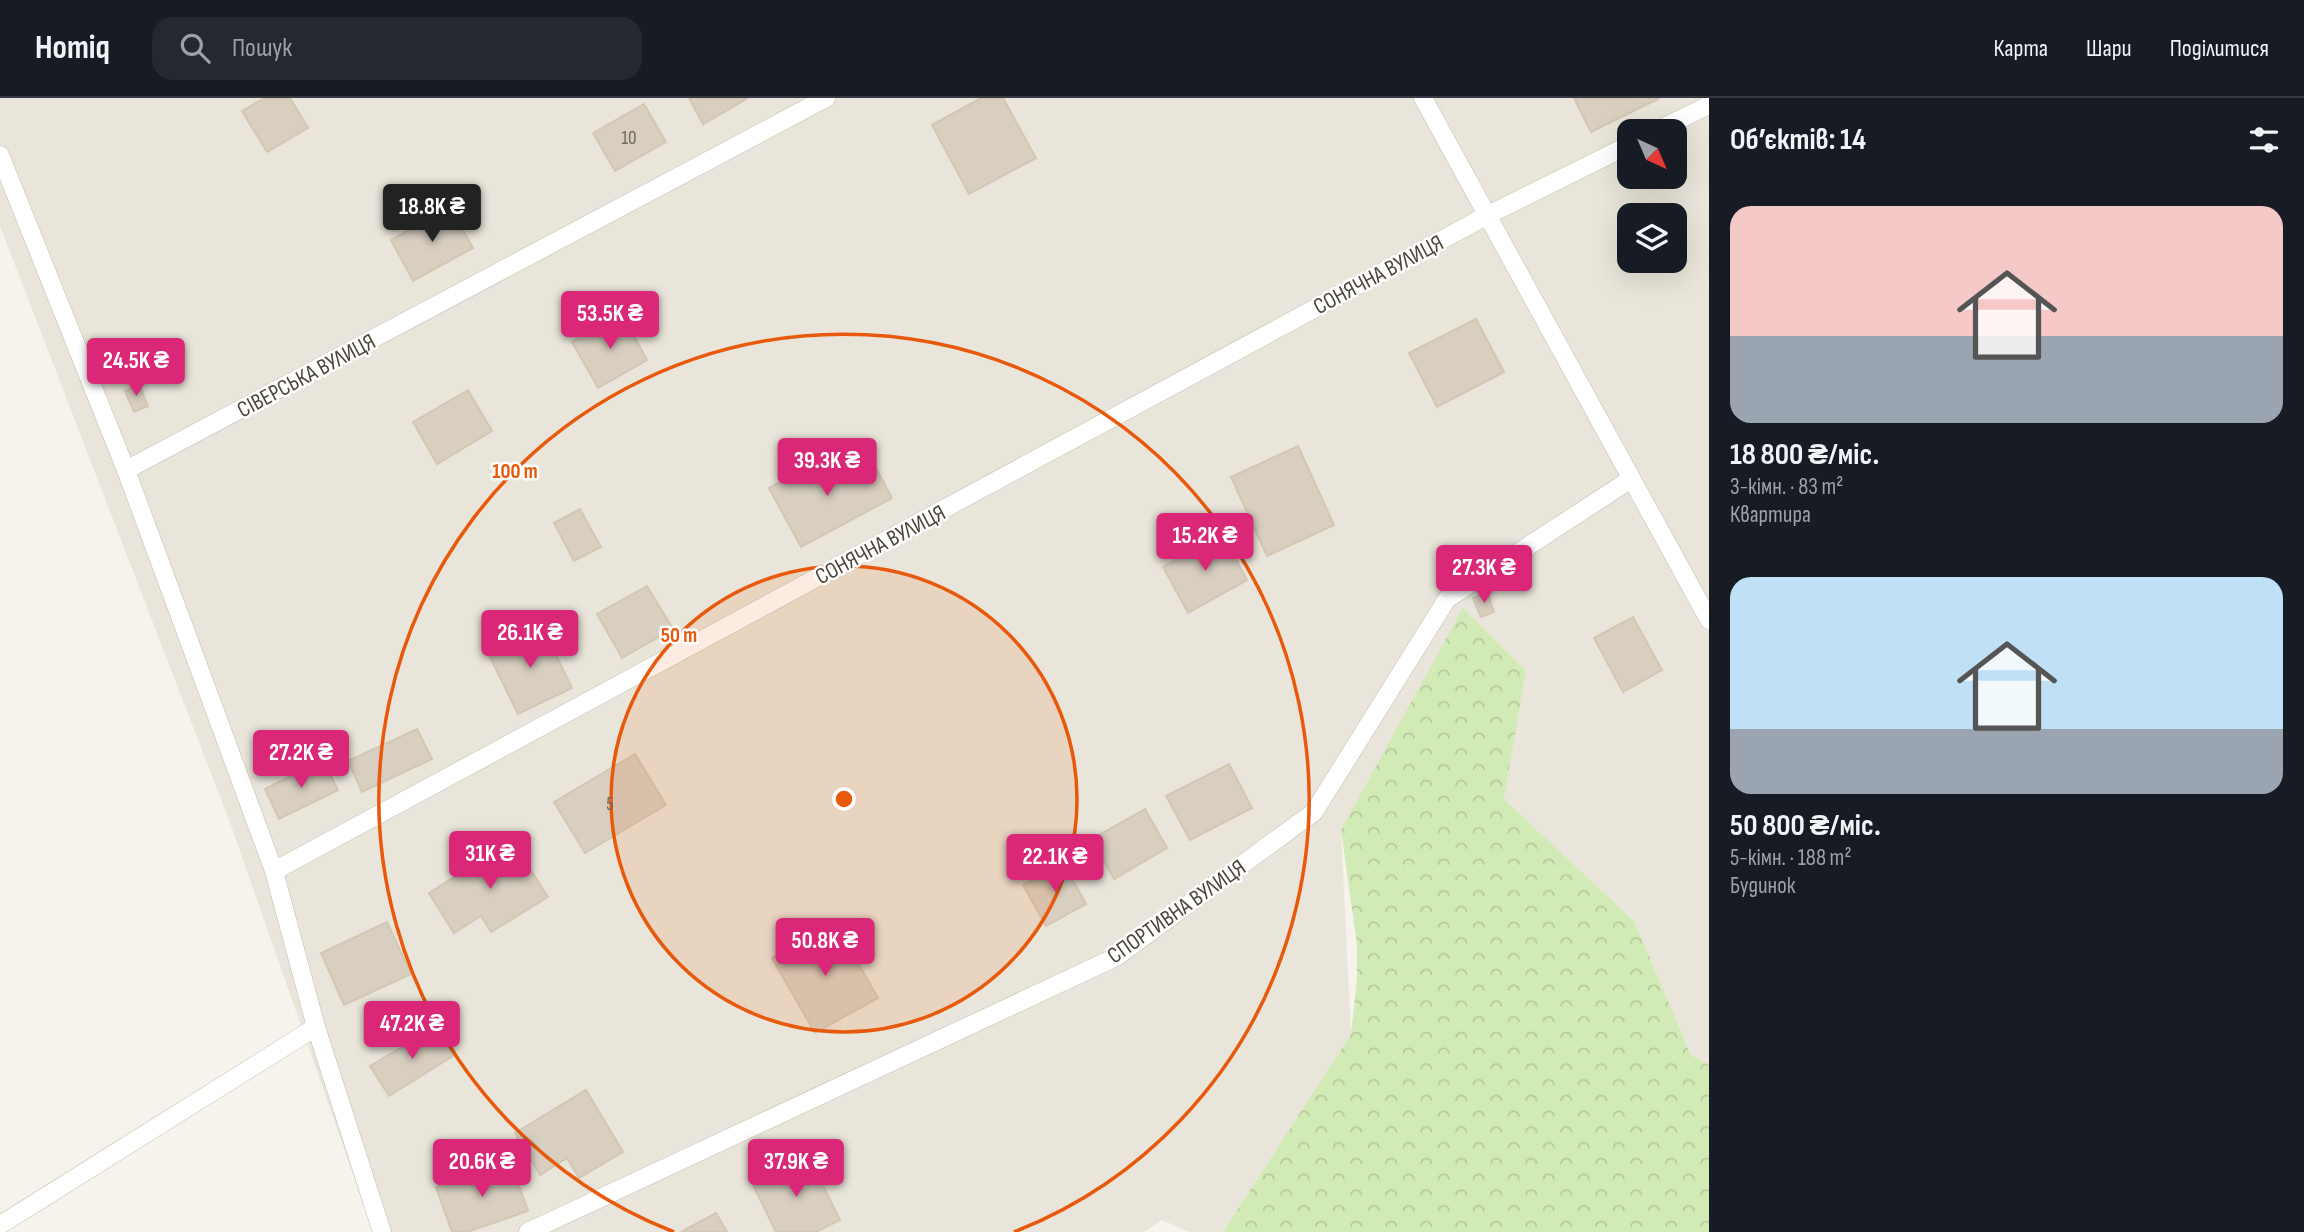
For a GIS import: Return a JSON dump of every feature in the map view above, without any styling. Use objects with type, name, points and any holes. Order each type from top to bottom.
[{"type":"lane","name":"СІВЕРСЬКА ВУЛИЦЯ","points":[[127,470],[826,98]]},
{"type":"lane","points":[[1423,98],[1707,613]]},
{"type":"lane","points":[[1680,119],[1709,105]]},
{"type":"lane","name":"СОНЯЧНА ВУЛИЦЯ","points":[[274,872],[1486,216],[1617,151]]},
{"type":"lane","points":[[0,156],[127,470],[274,872],[316,1027],[382,1232]]},
{"type":"lane","name":"СПОРТИВНА ВУЛИЦЯ","points":[[528,1232],[1116,957],[1314,812],[1447,598],[1631,479]]},
{"type":"lane","points":[[0,1225],[316,1027]]},
{"type":"shaded area","points":[[0,98],[1709,98],[1709,1065],[1691,1055],[1634,921],[1504,799],[1526,671],[1341,830],[1351,1034],[1223,1232],[1190,1232],[1162,1220],[1144,1232],[373,1232],[232,828],[0,226]]},
{"type":"green space","points":[[1463,608],[1526,671],[1504,799],[1634,921],[1691,1055],[1709,1065],[1709,1232],[1223,1232],[1351,1034],[1357,979],[1357,945],[1341,830]]},
{"type":"building","points":[[264,98],[290,98],[308,128],[267,152],[242,111]]},
{"type":"building","points":[[689,98],[748,98],[703,124]]},
{"type":"building","points":[[981,98],[1003,98],[1036,158],[969,194],[932,125]]},
{"type":"building","points":[[1574,98],[1660,98],[1617,119],[1591,132]]},
{"type":"building","points":[[644,104],[666,142],[615,171],[593,133]]},
{"type":"building","points":[[450,207],[473,248],[413,281],[391,240]]},
{"type":"building","points":[[622,314],[647,360],[598,388],[572,342]]},
{"type":"building","points":[[1476,319],[1504,372],[1437,407],[1409,353]]},
{"type":"building","points":[[139,385],[148,406],[134,412],[125,391]]},
{"type":"building","points":[[468,390],[492,431],[437,464],[413,422]]},
{"type":"building","points":[[1298,446],[1334,525],[1267,556],[1231,477]]},
{"type":"building","points":[[830,455],[844,480],[874,464],[892,498],[801,547],[769,488]]},
{"type":"building","points":[[580,509],[601,547],[574,561],[554,523]]},
{"type":"building","points":[[1222,534],[1247,580],[1188,613],[1163,567]]},
{"type":"building","points":[[647,586],[673,629],[622,658],[597,614]]},
{"type":"building","points":[[1487,592],[1494,612],[1481,617],[1473,598]]},
{"type":"building","points":[[1633,617],[1662,670],[1623,692],[1594,638]]},
{"type":"building","points":[[542,626],[572,688],[518,714],[488,653]]},
{"type":"building","points":[[417,729],[432,759],[362,792],[348,761]]},
{"type":"building","points":[[635,754],[666,805],[585,853],[554,802]]},
{"type":"building","points":[[323,760],[338,790],[279,819],[265,789]]},
{"type":"building","points":[[1229,764],[1252,808],[1190,840],[1166,796]]},
{"type":"building","points":[[1145,809],[1167,848],[1114,879],[1092,839]]},
{"type":"building","points":[[512,840],[548,897],[491,932],[481,916],[454,933],[429,893]]},
{"type":"building","points":[[1063,862],[1086,904],[1046,926],[1023,885]]},
{"type":"building","points":[[387,922],[411,974],[344,1005],[321,953]]},
{"type":"building","points":[[835,922],[878,998],[815,1033],[772,958]]},
{"type":"building","points":[[436,1027],[453,1056],[389,1096],[370,1066]]},
{"type":"building","points":[[586,1090],[623,1152],[579,1178],[567,1158],[540,1175],[515,1133]]},
{"type":"building","points":[[808,1155],[840,1220],[816,1232],[776,1232],[752,1183]]},
{"type":"building","points":[[510,1161],[528,1211],[467,1232],[452,1232],[436,1187]]},
{"type":"building","points":[[716,1213],[727,1232],[681,1232]]}]
